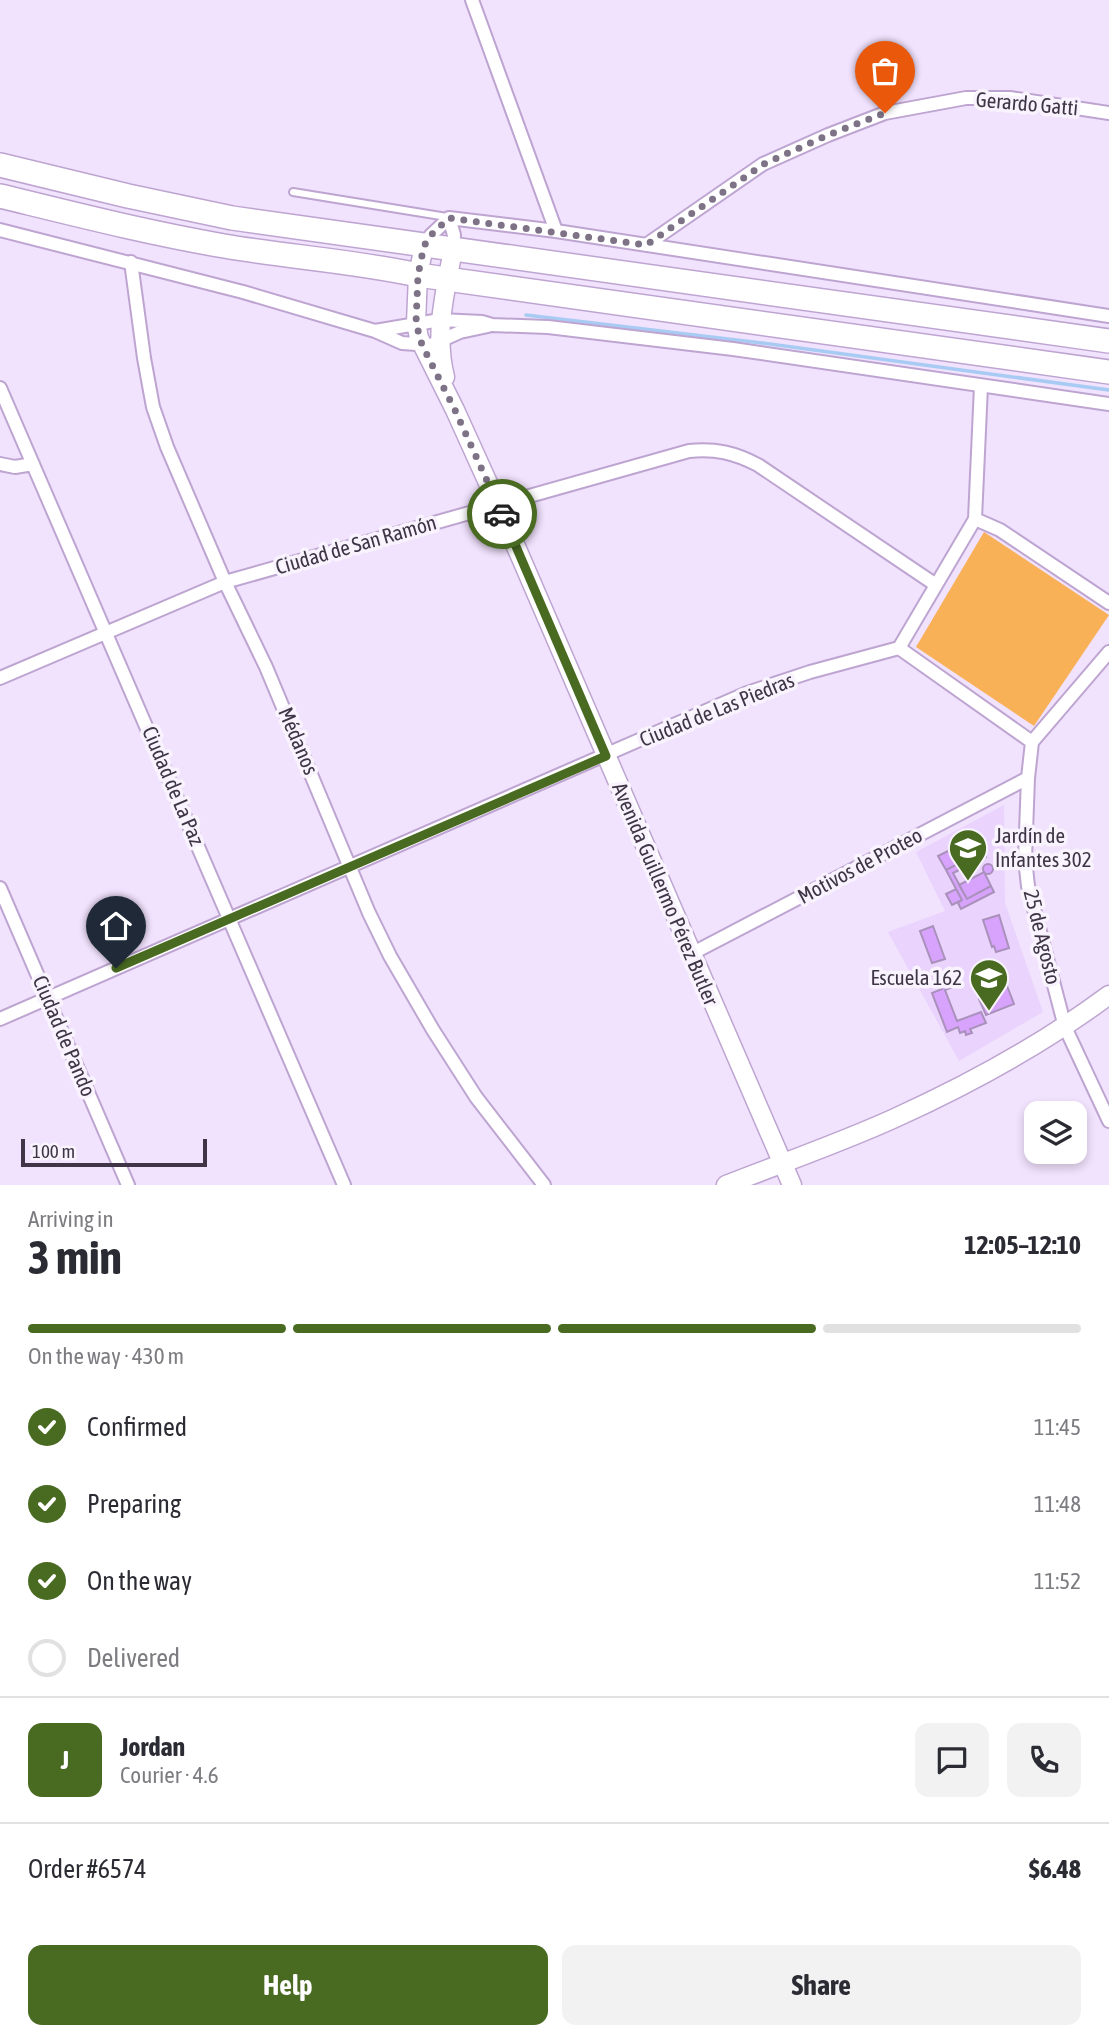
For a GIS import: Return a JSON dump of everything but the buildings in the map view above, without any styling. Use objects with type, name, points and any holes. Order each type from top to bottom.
[{"type":"highway","points":[[0,165],[232,218],[1109,341]]},
{"type":"highway","points":[[0,195],[155,233],[418,275],[1109,372]]},
{"type":"street","points":[[472,0],[556,231]]},
{"type":"street","name":"Gerardo Gatti","points":[[646,245],[764,164],[885,113],[966,98],[1010,99],[1109,113]]},
{"type":"street","points":[[449,218],[556,231],[1109,316]]},
{"type":"street","points":[[424,246],[431,235],[449,218]]},
{"type":"street","points":[[430,343],[440,320],[453,250],[454,235],[449,218]]},
{"type":"street","points":[[0,230],[243,292],[375,331],[402,343],[430,343],[460,332],[492,325],[548,327],[720,348],[1109,404]]},
{"type":"street","name":"Avenida Guillermo Pérez Butler","points":[[424,246],[418,275],[416,323],[430,343],[455,410],[792,1185]]},
{"type":"street","name":"Médanos","points":[[131,262],[153,407],[171,458],[283,705],[349,867],[390,956],[433,1030],[476,1097],[544,1185]]},
{"type":"street","points":[[375,331],[440,320],[492,325]]},
{"type":"street","points":[[981,386],[975,519],[899,648],[1032,743],[1109,652]]},
{"type":"street","name":"Ciudad de La Paz","points":[[0,387],[344,1185]]},
{"type":"street","name":"Ciudad de San Ramón","points":[[0,678],[225,582],[707,449],[725,452],[758,465],[936,585]]},
{"type":"street","points":[[0,464],[15,467],[33,464]]},
{"type":"street","points":[[975,519],[1000,530],[1109,603]]},
{"type":"street","name":"Ciudad de Las Piedras","points":[[0,1019],[747,693],[810,672],[899,648]]},
{"type":"street","name":"25 de Agosto","points":[[1032,743],[1028,778],[1028,886],[1065,1027],[1109,1121]]},
{"type":"street","name":"Motivos de Proteo","points":[[691,954],[1028,778]]},
{"type":"street","name":"Ciudad de Pando","points":[[0,888],[128,1185]]},
{"type":"street","points":[[726,1185],[892,1119],[935,1099],[1065,1027],[1109,995]]},
{"type":"lane","points":[[293,192],[449,218]]},
{"type":"shaded area","points":[[984,532],[1109,615],[1034,726],[916,647]]},
{"type":"shaded area","points":[[1004,805],[1005,903],[1043,1012],[959,1061],[888,932],[945,911],[916,852]]},
{"type":"waterway","points":[[526,315],[770,344],[1109,390]]},
{"type":"way so far","points":[[502,514],[419,338],[416,323],[418,275],[424,246],[431,235],[449,218],[646,245],[764,164],[885,113]]},
{"type":"place","name":"Jardín de Infantes 302","points":[[968,882]]},
{"type":"place","name":"Escuela 162","points":[[989,1012]]},
{"type":"route","points":[[116,968],[606,756],[502,514]]}]
